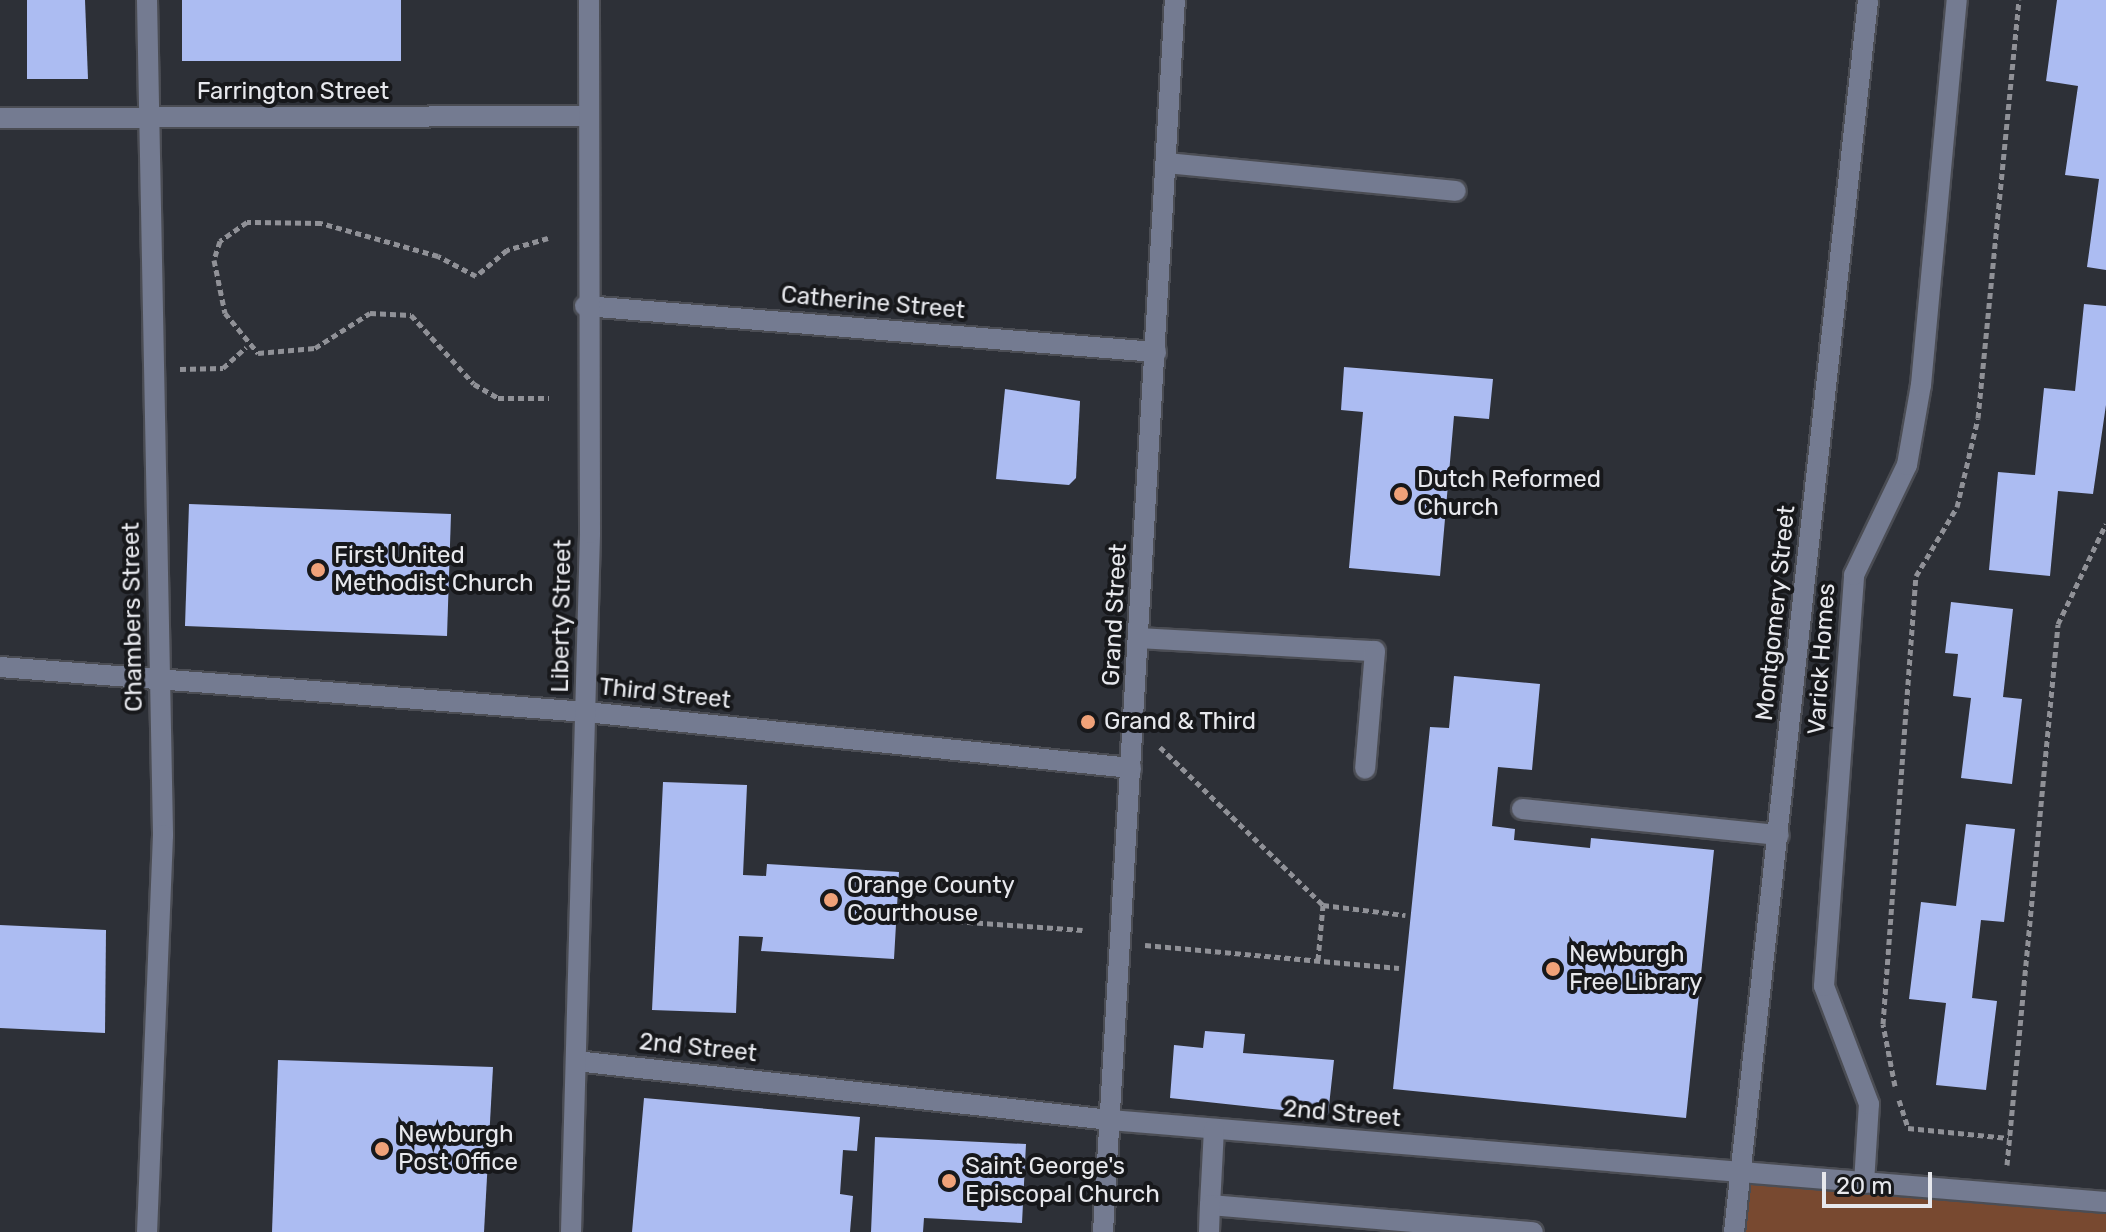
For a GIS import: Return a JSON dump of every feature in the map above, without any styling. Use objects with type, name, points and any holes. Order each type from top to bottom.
[{"type":"street","name":"Chambers Street","points":[[147,0],[163,835],[147,1232]]},
{"type":"street","name":"Liberty Street","points":[[571,1232],[586,712],[585,306],[589,0]]},
{"type":"street","name":"Grand Street","points":[[1103,1232],[1175,0]]},
{"type":"street","name":"Montgomery Street","points":[[1734,1232],[1868,0]]},
{"type":"street","name":"Varick Homes","points":[[1864,1183],[1869,1104],[1824,986],[1854,575],[1907,465],[1919,399],[1957,0]]},
{"type":"street","name":"Farrington Street","points":[[0,118],[151,120],[587,116]]},
{"type":"street","points":[[1166,163],[1456,191]]},
{"type":"street","name":"Catherine Street","points":[[585,306],[1156,352]]},
{"type":"street","points":[[1139,638],[1375,651],[1365,769]]},
{"type":"street","name":"Third Street","points":[[0,667],[586,712],[1131,768]]},
{"type":"street","points":[[1522,809],[1779,835]]},
{"type":"street","name":"2nd Street","points":[[576,1061],[1110,1120],[2106,1202]]},
{"type":"street","points":[[1209,1232],[1214,1129]]},
{"type":"street","points":[[1210,1205],[1318,1223],[1538,1231]]},
{"type":"path","points":[[2009,1138],[1908,1128],[1883,1024],[1916,576],[1957,507],[1978,418],[2019,0]]},
{"type":"path","points":[[548,238],[507,250],[476,276],[438,256],[321,223],[247,222],[220,241],[214,260],[225,313],[246,347],[258,353],[315,348],[354,318],[411,315],[474,384],[498,398],[549,398]]},
{"type":"path","points":[[155,370],[223,368],[246,347]]},
{"type":"path","points":[[2005,1194],[2058,624],[2106,524]]},
{"type":"path","points":[[1134,722],[1323,905],[1405,915]]},
{"type":"path","points":[[1318,960],[1323,905]]},
{"type":"path","points":[[897,917],[1083,930]]},
{"type":"path","points":[[1121,943],[1399,968]]},
{"type":"shaded area","points":[[1739,1174],[2106,1202],[2106,1232],[1733,1232]]},
{"type":"building","points":[[27,0],[85,0],[88,79],[27,79]]},
{"type":"building","points":[[182,0],[401,0],[401,61],[182,61]]},
{"type":"building","points":[[2057,0],[2106,0],[2106,270],[2087,267],[2099,179],[2065,175],[2078,86],[2046,81]]},
{"type":"building","points":[[2084,304],[2106,306],[2106,405],[2093,494],[2058,491],[2050,576],[1989,570],[1998,472],[2035,475],[2044,388],[2075,391]]},
{"type":"building","name":"Dutch Reformed Church","points":[[1344,367],[1493,379],[1489,419],[1454,416],[1440,576],[1349,568],[1363,412],[1341,410]]},
{"type":"building","points":[[1005,389],[1080,401],[1076,478],[1069,485],[996,479]]},
{"type":"building","name":"First United Methodist Church","points":[[189,504],[451,514],[447,636],[185,626]]},
{"type":"building","points":[[1951,602],[2013,609],[2003,697],[2022,699],[2012,784],[1961,778],[1971,698],[1953,696],[1958,654],[1945,653]]},
{"type":"building","name":"Newburgh Free Library","points":[[1454,676],[1540,684],[1532,770],[1498,767],[1492,826],[1515,829],[1514,840],[1590,848],[1591,838],[1714,850],[1686,1118],[1393,1089],[1430,727],[1449,728]]},
{"type":"building","points":[[663,782],[747,785],[743,875],[766,876],[767,864],[899,872],[894,959],[761,951],[763,937],[739,936],[736,1013],[652,1010]]},
{"type":"building","points":[[1966,824],[2015,829],[2004,922],[1981,920],[1972,998],[1997,1001],[1986,1090],[1936,1085],[1946,1003],[1909,999],[1921,902],[1956,906]]},
{"type":"building","points":[[0,925],[106,930],[105,1033],[0,1028]]},
{"type":"building","points":[[1205,1031],[1245,1034],[1243,1053],[1334,1060],[1328,1115],[1170,1098],[1174,1045],[1203,1048]]},
{"type":"building","name":"Newburgh Post Office","points":[[278,1060],[493,1067],[484,1232],[272,1232]]},
{"type":"building","points":[[644,1098],[860,1117],[857,1151],[843,1150],[840,1194],[853,1196],[850,1232],[632,1232]]},
{"type":"building","name":"Saint George's Episcopal Church","points":[[875,1137],[1026,1144],[1022,1223],[924,1218],[923,1232],[871,1232]]},
{"type":"place","name":"Dutch Reformed Church","points":[[1401,494]]},
{"type":"place","name":"First United Methodist Church","points":[[318,570]]},
{"type":"place","name":"Grand & Third","points":[[1088,722]]},
{"type":"place","name":"Orange County Courthouse","points":[[831,900]]},
{"type":"place","name":"Newburgh Free Library","points":[[1553,969]]},
{"type":"place","name":"Newburgh Post Office","points":[[382,1149]]},
{"type":"place","name":"Saint George's Episcopal Church","points":[[949,1181]]}]
